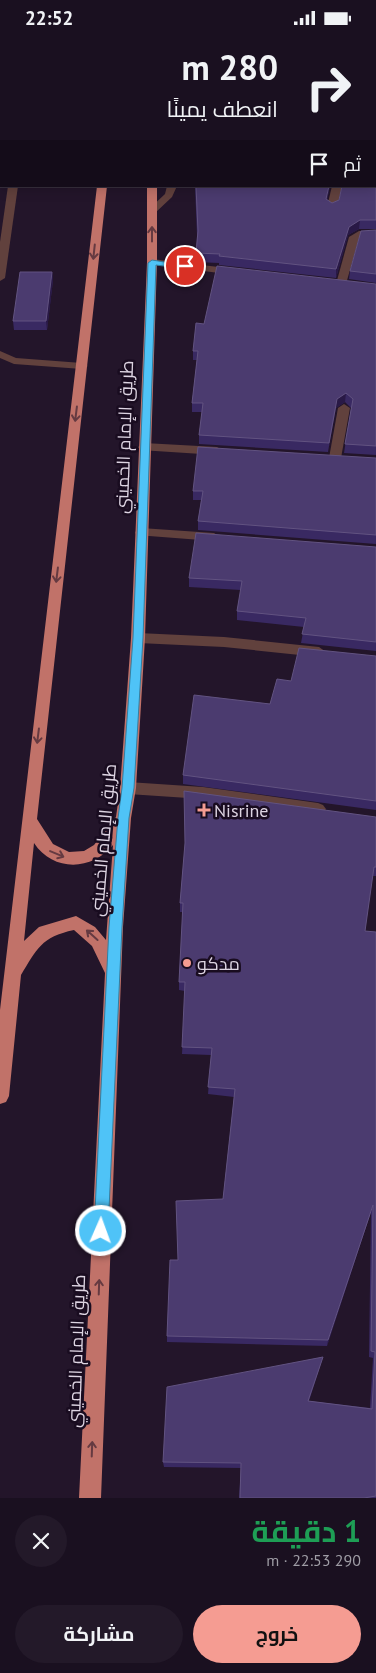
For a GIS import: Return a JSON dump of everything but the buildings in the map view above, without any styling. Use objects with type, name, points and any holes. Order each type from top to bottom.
[{"type":"highway","points":[[0,1096],[29,818],[102,187]]},
{"type":"highway","name":"طريق الإمام الخميني","points":[[90,1498],[113,978],[138,638],[140,532],[152,263],[152,187]]},
{"type":"highway","points":[[29,818],[45,848],[54,855],[75,859],[88,856],[100,850],[124,818]]},
{"type":"highway","points":[[12,977],[25,953],[44,931],[76,923],[92,934],[103,946],[113,978]]},
{"type":"street","points":[[0,279],[13,187]]},
{"type":"street","points":[[151,212],[169,195],[172,187]]},
{"type":"street","points":[[332,207],[337,187]]},
{"type":"street","points":[[341,284],[354,237],[359,234],[376,233]]},
{"type":"street","points":[[152,263],[250,274]]},
{"type":"street","points":[[0,354],[14,361],[82,366]]},
{"type":"street","points":[[344,408],[331,457],[352,459]]},
{"type":"street","points":[[144,447],[227,451]]},
{"type":"street","points":[[140,532],[228,538]]},
{"type":"street","points":[[138,638],[224,643],[337,654]]},
{"type":"street","points":[[128,788],[203,793],[331,811]]},
{"type":"place","name":"Nisrine","points":[[204,810]]},
{"type":"place","name":"مدكو","points":[[187,963]]},
{"type":"route","points":[[101,1231],[115,927],[128,788],[138,638],[140,532],[152,263],[185,266]]}]
